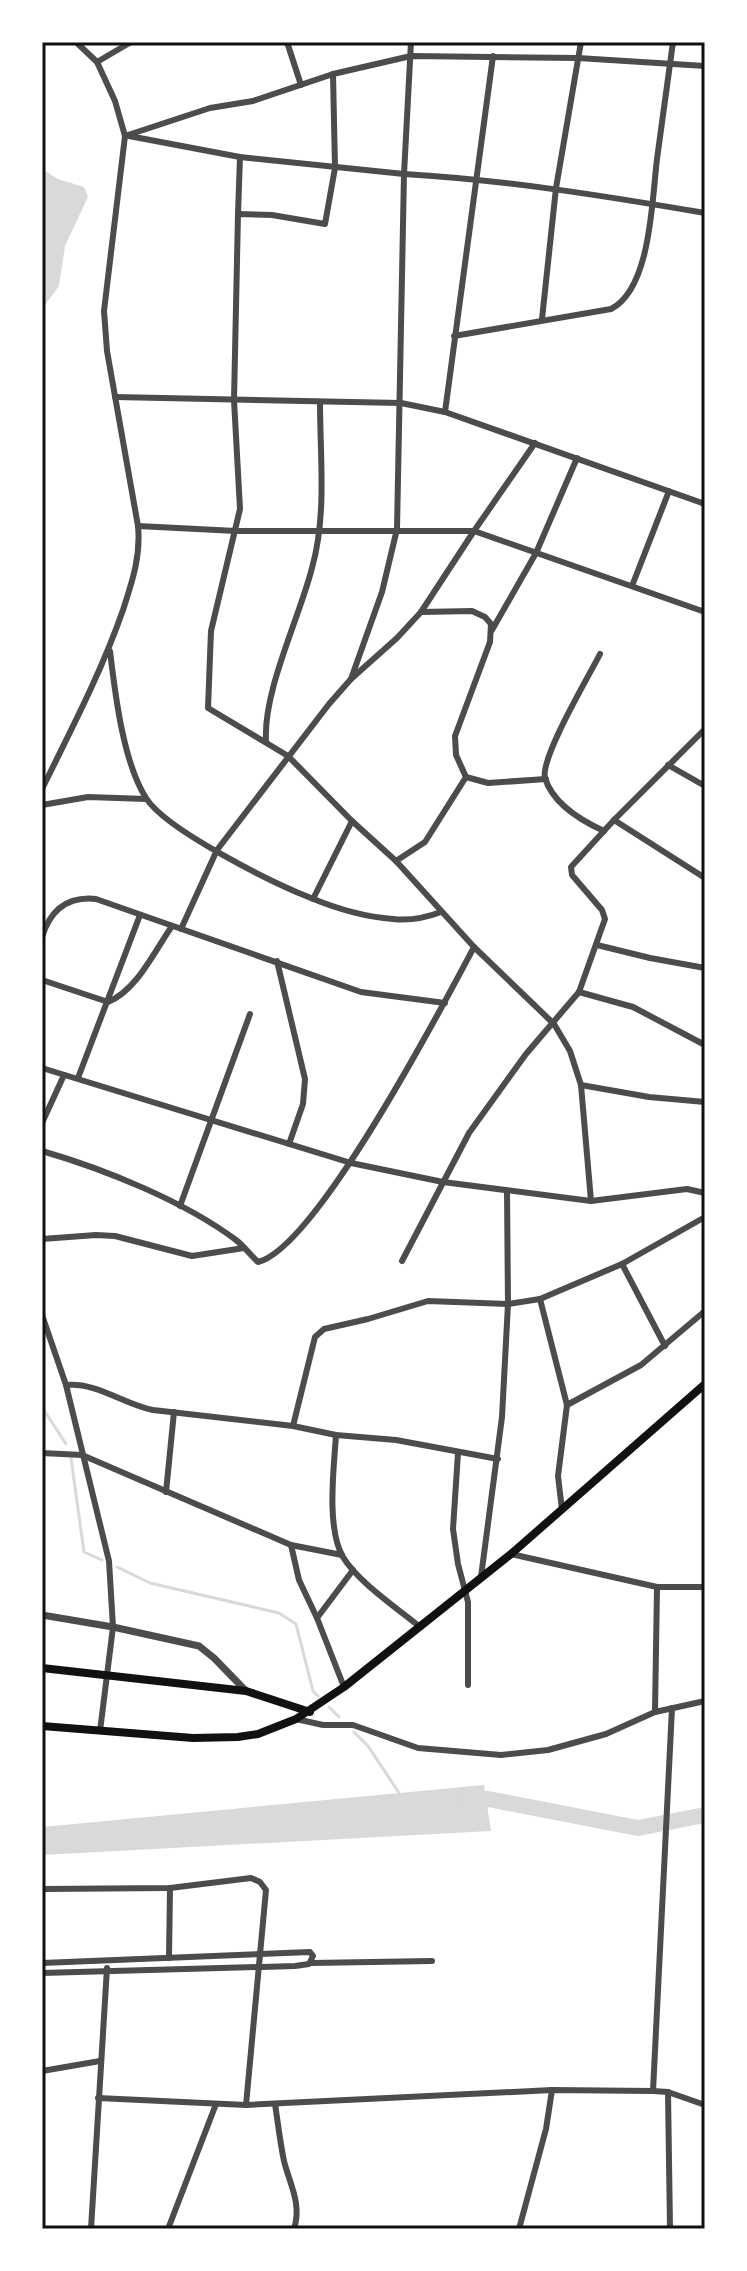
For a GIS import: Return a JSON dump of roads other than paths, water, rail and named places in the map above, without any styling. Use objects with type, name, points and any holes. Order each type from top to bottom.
[{"type":"main road","points":[[42,1726],[193,1738],[238,1737],[258,1734],[310,1712],[511,1554],[705,1384]]},
{"type":"main road","points":[[42,1668],[246,1691],[310,1712]]},
{"type":"street","points":[[42,789],[110,647],[136,568],[138,526],[107,351],[104,311],[125,136],[115,101],[97,62],[76,42]]},
{"type":"street","points":[[97,62],[131,42]]},
{"type":"street","points":[[287,42],[301,85]]},
{"type":"street","points":[[351,679],[382,592],[397,529],[404,174],[411,42]]},
{"type":"street","points":[[542,319],[556,188],[581,42]]},
{"type":"street","points":[[454,336],[611,309],[625,299],[641,264],[651,221],[673,42]]},
{"type":"street","points":[[125,136],[210,108],[253,101],[333,74],[411,56],[578,58],[705,66]]},
{"type":"street","points":[[445,412],[493,56]]},
{"type":"street","points":[[238,214],[272,215],[325,224],[335,168],[333,74]]},
{"type":"street","points":[[125,136],[240,157],[335,168],[477,178],[705,213]]},
{"type":"street","points":[[240,157],[234,400],[240,500],[236,531],[211,631],[208,708],[288,756],[396,861],[474,947],[554,1024],[570,1051],[581,1085],[591,1201]]},
{"type":"street","points":[[115,397],[401,403],[445,412],[705,504]]},
{"type":"street","points":[[266,741],[268,702],[301,606],[321,531],[320,402]]},
{"type":"street","points":[[181,929],[217,850],[351,679],[421,612],[535,443]]},
{"type":"street","points":[[546,779],[488,783],[466,777],[456,755],[455,736],[492,630],[536,553],[577,458]]},
{"type":"street","points":[[632,586],[669,491]]},
{"type":"street","points":[[138,526],[236,531],[474,531],[705,612]]},
{"type":"street","points":[[421,612],[472,611],[485,617],[492,630]]},
{"type":"street","points":[[110,647],[122,725],[138,783],[146,799],[181,830],[313,899],[394,920],[413,920],[441,912]]},
{"type":"street","points":[[600,654],[547,759],[546,779],[569,811],[604,831]]},
{"type":"street","points":[[402,1261],[469,1133],[526,1054],[579,992],[605,925],[605,916],[572,875],[571,869],[614,820],[705,729]]},
{"type":"street","points":[[668,765],[705,786]]},
{"type":"street","points":[[396,861],[418,848],[431,835],[466,777]]},
{"type":"street","points":[[42,805],[88,797],[146,799]]},
{"type":"street","points":[[614,820],[705,878]]},
{"type":"street","points":[[313,899],[352,821]]},
{"type":"street","points":[[42,937],[51,915],[57,909],[72,900],[96,899],[361,992],[445,1003]]},
{"type":"street","points":[[78,1078],[140,915]]},
{"type":"street","points":[[42,980],[108,1002],[132,985],[172,926]]},
{"type":"street","points":[[597,945],[705,968]]},
{"type":"street","points":[[42,1151],[97,1168],[180,1206],[234,1239],[258,1262],[273,1256],[291,1241],[351,1163],[445,1003],[474,947]]},
{"type":"street","points":[[277,961],[305,1079],[303,1104],[289,1144]]},
{"type":"street","points":[[579,992],[633,1007],[705,1045]]},
{"type":"street","points":[[180,1206],[250,1014]]},
{"type":"street","points":[[42,1068],[351,1163],[443,1182],[591,1201],[687,1189],[705,1193]]},
{"type":"street","points":[[42,1123],[64,1075]]},
{"type":"street","points":[[581,1085],[649,1097],[705,1102]]},
{"type":"street","points":[[481,1577],[498,1459],[508,1304],[507,1191]]},
{"type":"street","points":[[293,1426],[315,1337],[324,1329],[428,1301],[508,1304],[540,1299],[622,1264],[705,1217]]},
{"type":"street","points":[[42,1239],[115,1236],[192,1256],[244,1248]]},
{"type":"street","points":[[622,1264],[665,1346]]},
{"type":"street","points":[[540,1299],[567,1405],[558,1476],[562,1510]]},
{"type":"street","points":[[567,1405],[641,1365],[705,1311]]},
{"type":"street","points":[[42,1315],[66,1385],[106,1541],[113,1627],[100,1731]]},
{"type":"street","points":[[66,1385],[87,1386],[136,1406],[293,1426],[336,1435],[396,1440],[498,1459]]},
{"type":"street","points":[[166,1492],[174,1412]]},
{"type":"street","points":[[336,1435],[333,1499],[335,1527],[342,1555],[353,1570],[420,1628]]},
{"type":"street","points":[[42,1453],[82,1455],[291,1545],[342,1555]]},
{"type":"street","points":[[458,1453],[453,1529],[458,1564],[467,1589],[468,1685]]},
{"type":"street","points":[[291,1545],[299,1580],[344,1687]]},
{"type":"street","points":[[511,1554],[657,1587],[705,1587]]},
{"type":"street","points":[[317,1618],[353,1570]]},
{"type":"street","points":[[655,1712],[657,1587]]},
{"type":"street","points":[[42,1615],[199,1646],[246,1691]]},
{"type":"street","points":[[296,1719],[323,1725],[353,1725],[418,1748],[501,1755],[548,1750],[578,1742],[655,1712],[705,1701]]},
{"type":"street","points":[[653,2091],[672,1708]]},
{"type":"street","points":[[42,1889],[170,1888],[251,1878],[259,1880],[266,1890],[246,2105]]},
{"type":"street","points":[[169,1958],[170,1888]]},
{"type":"street","points":[[311,1963],[311,1953],[108,1960],[42,1963],[42,1973],[432,1961]]},
{"type":"street","points":[[189,1957],[190,1969]]},
{"type":"street","points":[[91,2229],[108,1960]]},
{"type":"street","points":[[42,2071],[100,2061]]},
{"type":"street","points":[[519,2229],[546,2129],[552,2090]]},
{"type":"street","points":[[98,2098],[246,2105],[552,2090],[653,2091],[668,2092],[705,2105]]},
{"type":"street","points":[[668,2092],[670,2229]]},
{"type":"street","points":[[168,2229],[216,2104]]},
{"type":"street","points":[[275,2104],[283,2157],[297,2200],[298,2214],[294,2229]]},
{"type":"waterway","points":[[42,1407],[66,1444]]},
{"type":"waterway","points":[[71,1458],[84,1552],[102,1560]]},
{"type":"waterway","points":[[117,1567],[150,1583],[279,1613],[296,1624],[313,1691],[318,1696]]},
{"type":"waterway","points":[[329,1707],[339,1717]]},
{"type":"waterway","points":[[354,1732],[368,1746],[401,1796]]},
{"type":"waterway","points":[[467,1799],[488,1799],[638,1828],[705,1815]]}]
